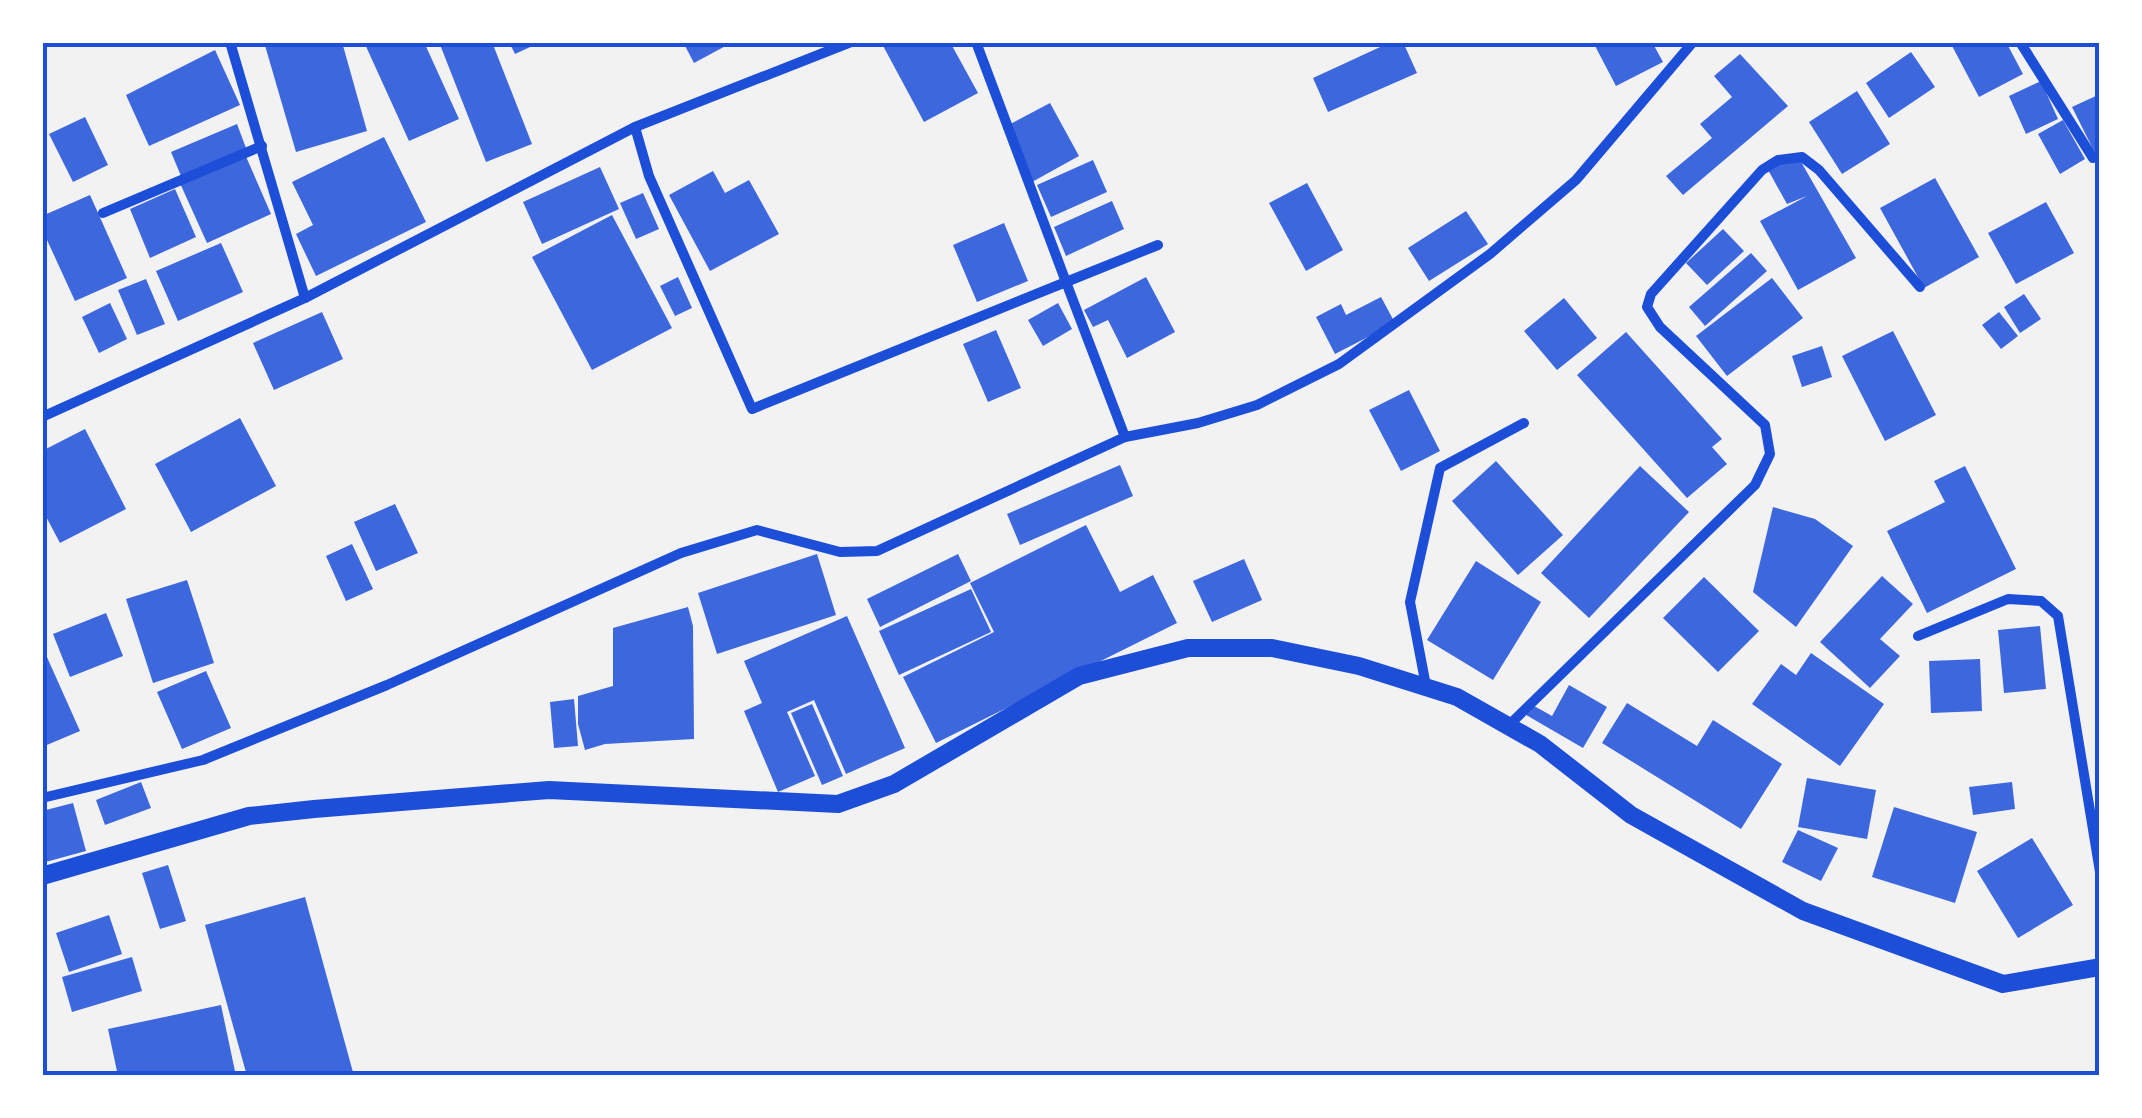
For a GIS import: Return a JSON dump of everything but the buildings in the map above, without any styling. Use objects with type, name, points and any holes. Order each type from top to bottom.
[{"type":"street","points":[[230,42],[304,298]]},
{"type":"street","points":[[42,416],[304,298],[635,127],[851,42]]},
{"type":"street","points":[[976,42],[1125,438]]},
{"type":"street","points":[[42,798],[204,760],[387,685],[681,553],[757,530],[840,552],[877,551],[1125,438],[1198,424],[1257,405],[1339,364],[1490,254],[1576,180],[1694,42]]},
{"type":"street","points":[[2020,42],[2093,158]]},
{"type":"street","points":[[635,127],[650,176],[752,409],[1158,244]]},
{"type":"street","points":[[104,214],[262,146]]},
{"type":"street","points":[[1508,726],[1726,515],[1765,471],[1771,439],[1765,425],[1660,327],[1647,307],[1651,294],[1753,180],[1778,160],[1802,157],[1819,170],[1920,287]]},
{"type":"street","points":[[1426,686],[1410,602],[1440,468],[1524,424]]},
{"type":"street","points":[[1918,636],[2008,599],[2041,600],[2058,616],[2100,872]]},
{"type":"street","points":[[42,876],[249,816],[314,809],[549,790],[838,804],[894,784],[1078,676],[1188,648],[1272,648],[1359,666],[1457,696],[1540,744],[1631,815],[1802,911],[2003,984],[2100,967]]}]
